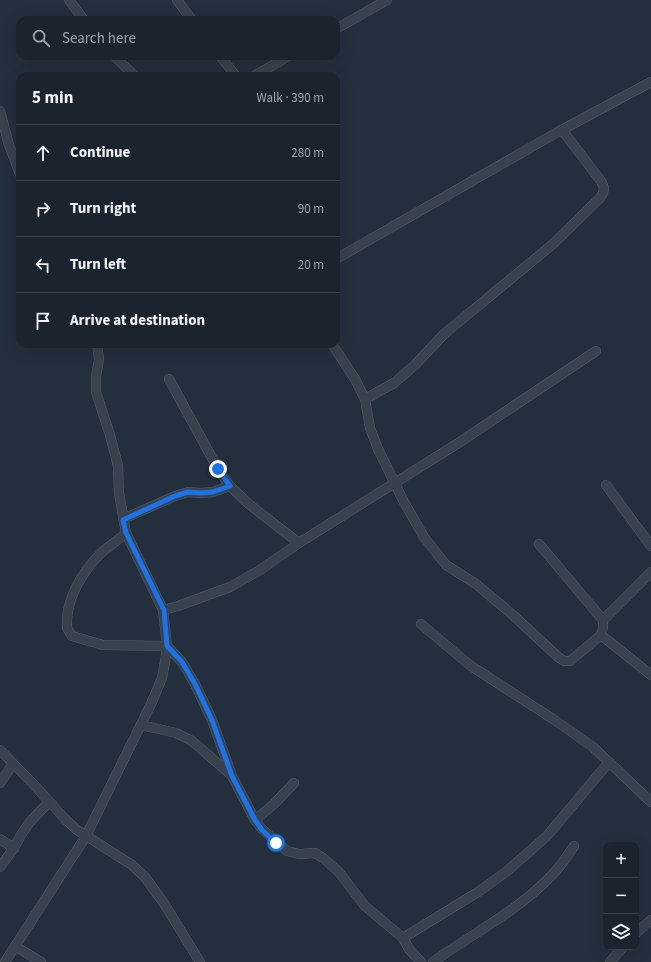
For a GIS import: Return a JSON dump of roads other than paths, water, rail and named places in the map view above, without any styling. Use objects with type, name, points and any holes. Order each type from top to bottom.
[{"type":"street","points":[[70,0],[81,16]]},
{"type":"street","points":[[177,0],[189,16]]},
{"type":"street","points":[[340,27],[387,0]]},
{"type":"street","points":[[118,60],[131,72]]},
{"type":"street","points":[[223,60],[233,72]]},
{"type":"street","points":[[261,72],[282,60]]},
{"type":"street","points":[[340,257],[562,130],[651,82]]},
{"type":"street","points":[[0,112],[9,145],[16,163]]},
{"type":"street","points":[[365,400],[394,383],[415,365],[444,334],[553,244],[590,208],[603,193],[604,188],[601,181],[562,130]]},
{"type":"street","points":[[5,962],[86,836],[151,704],[162,678],[167,646],[164,610],[126,533],[123,520],[118,466],[96,392],[96,377],[99,359],[98,348]]},
{"type":"street","points":[[335,348],[356,379],[365,400],[370,428],[394,484],[420,532],[446,564],[476,584],[514,616],[558,657],[564,661],[570,661],[601,635],[603,620],[540,544]]},
{"type":"street","points":[[164,610],[230,587],[260,570],[299,543],[460,442],[596,351]]},
{"type":"street","points":[[169,379],[218,469],[230,486],[250,505],[299,543]]},
{"type":"street","points":[[606,485],[651,546]]},
{"type":"street","points":[[123,520],[175,496],[188,492],[213,492],[230,486]]},
{"type":"street","points":[[126,533],[102,552],[77,586],[68,608],[66,628],[72,636],[103,645],[167,646],[182,662],[195,684],[212,720],[232,776],[255,820],[262,830],[287,851],[299,854],[315,853],[323,858],[338,871],[365,906],[403,938],[409,949],[421,962]]},
{"type":"street","points":[[603,620],[651,572]]},
{"type":"street","points":[[421,624],[472,666],[593,748],[651,802]]},
{"type":"street","points":[[601,635],[651,675]]},
{"type":"street","points":[[141,725],[176,733],[192,741],[232,776]]},
{"type":"street","points":[[0,750],[65,819],[86,836],[132,866],[145,877],[173,917],[200,962]]},
{"type":"street","points":[[403,938],[478,892],[506,872],[538,844],[609,762]]},
{"type":"street","points":[[0,783],[13,764]]},
{"type":"street","points":[[255,820],[274,804],[294,783]]},
{"type":"street","points":[[0,867],[14,848],[29,823],[49,802]]},
{"type":"street","points":[[0,839],[14,848]]},
{"type":"street","points":[[434,962],[459,943],[497,921],[523,902],[560,866],[574,846]]},
{"type":"street","points":[[639,930],[651,920]]},
{"type":"street","points":[[16,946],[41,962]]},
{"type":"street","points":[[610,962],[620,950]]}]
